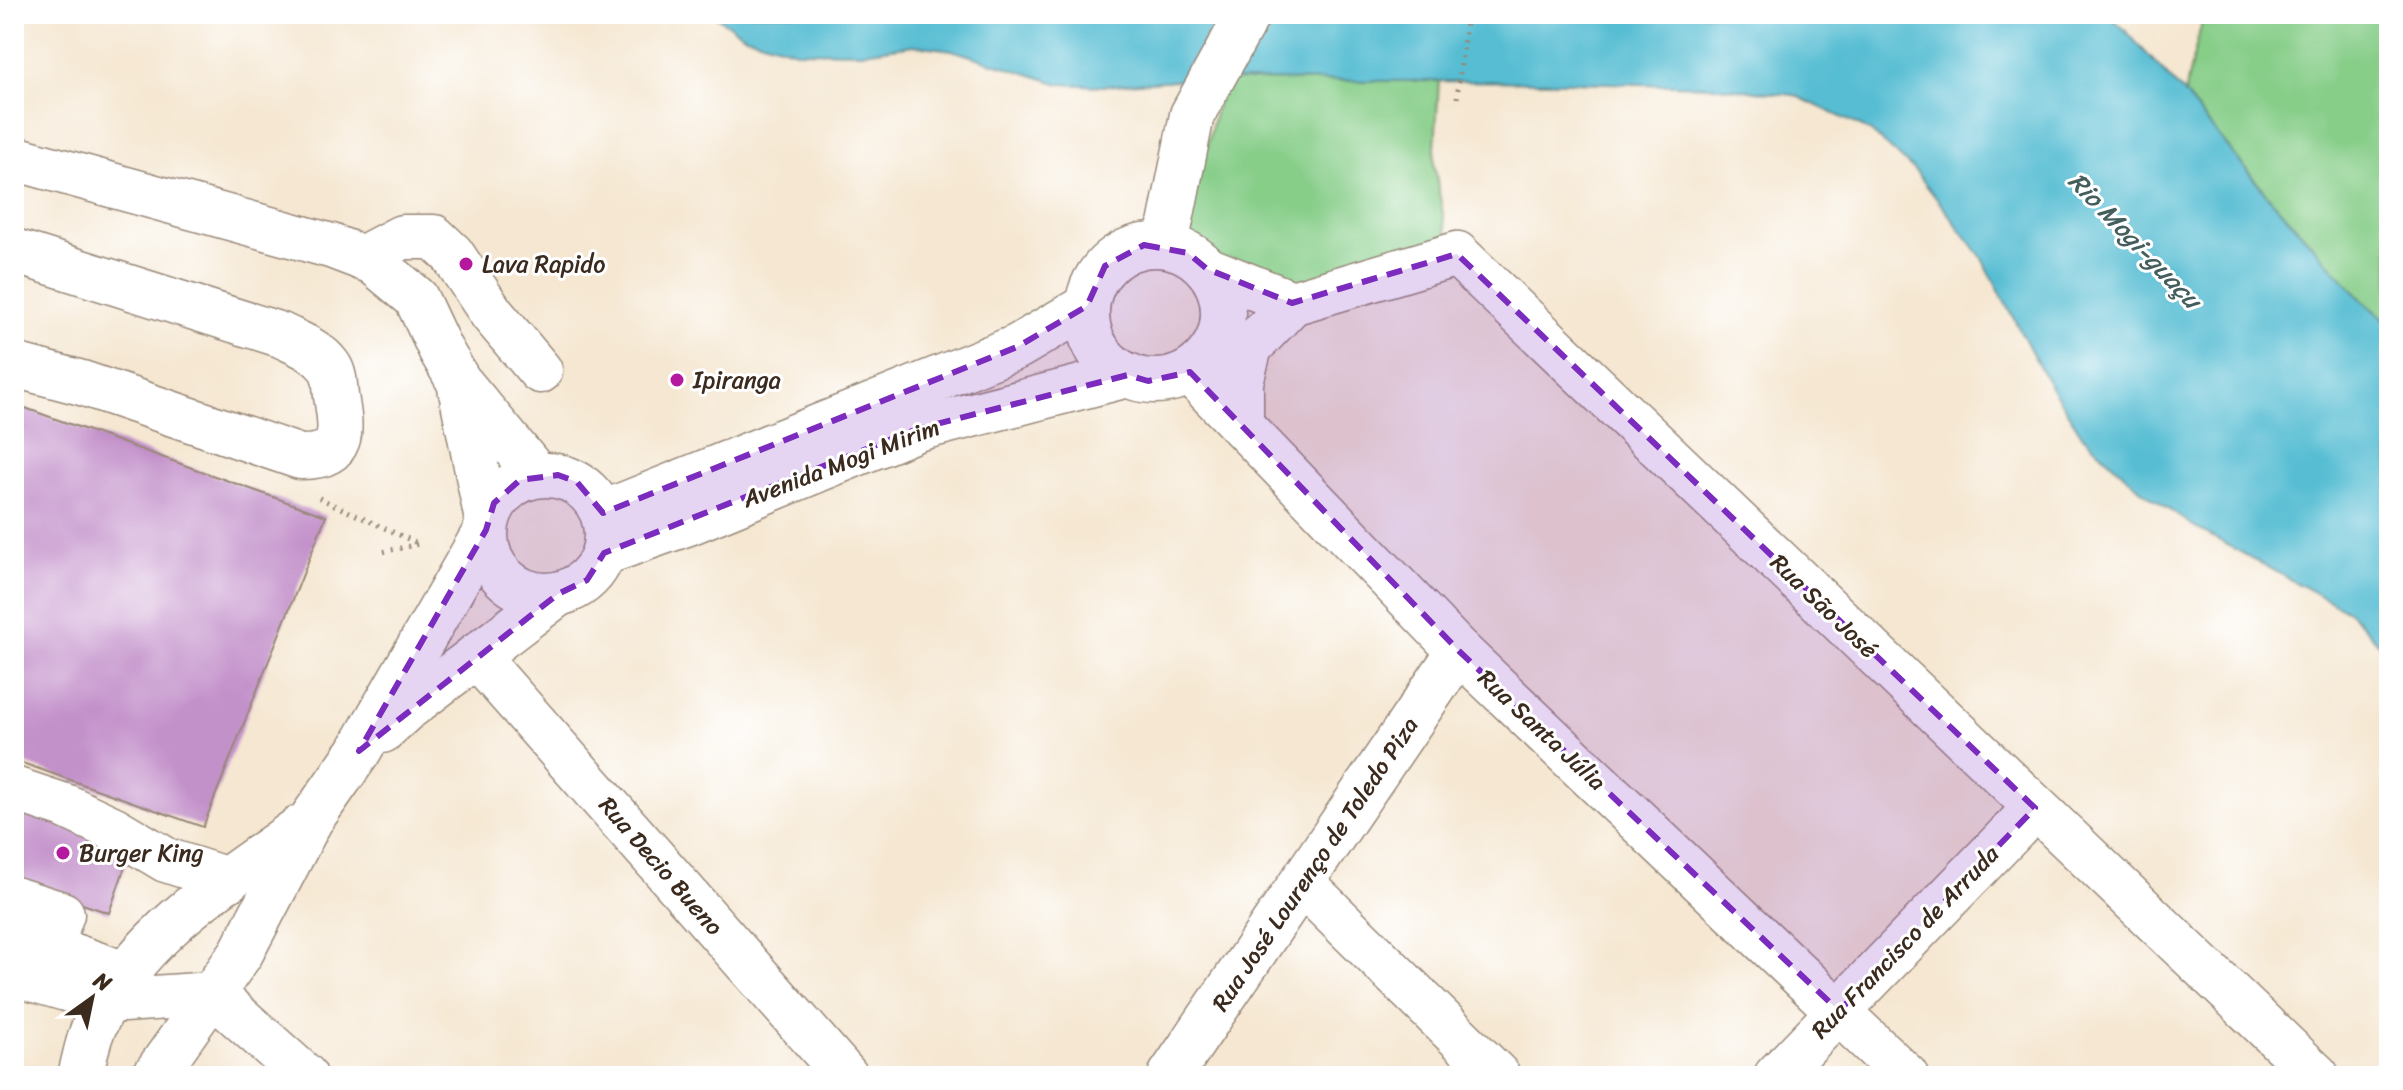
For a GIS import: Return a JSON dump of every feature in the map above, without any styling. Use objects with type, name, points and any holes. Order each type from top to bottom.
[{"type":"street","points":[[1166,245],[1192,115],[1248,14]]},
{"type":"street","points":[[15,158],[331,246],[373,262],[416,298],[459,382],[537,475]]},
{"type":"street","points":[[362,258],[402,237],[434,237],[452,254],[492,314],[540,371]]},
{"type":"street","points":[[1128,375],[1110,363],[1096,347],[1088,327],[1087,306],[1092,284],[1105,266],[1123,252],[1144,245],[1166,245],[1188,253],[1207,269],[1292,303]]},
{"type":"street","points":[[14,251],[281,335],[317,352],[332,369],[341,429],[332,450],[318,457],[300,457],[82,383],[14,365]]},
{"type":"street","name":"Rua São José","points":[[1241,424],[1241,382],[1250,347],[1292,303],[1457,254],[2317,1076]]},
{"type":"street","points":[[1190,372],[1208,357],[1220,336],[1223,312],[1219,289],[1207,269]]},
{"type":"street","name":"Avenida Mogi Mirim","points":[[604,533],[1017,347],[1087,306]]},
{"type":"street","name":"Avenida Mogi Mirim","points":[[604,533],[691,522],[917,429],[1128,375],[1148,381],[1170,380],[1190,372]]},
{"type":"street","name":"Rua Santa Júlia","points":[[1190,372],[1459,651],[1906,1076]]},
{"type":"street","points":[[154,1076],[241,953],[310,821],[359,751],[487,525],[494,503],[520,480],[537,475],[558,475],[577,482],[593,495],[604,533],[597,567],[587,580],[573,589],[558,594],[540,594],[521,590],[494,565],[487,548],[487,525],[459,382]]},
{"type":"street","points":[[359,751],[404,711],[558,594]]},
{"type":"street","name":"Rua José Lourenço de Toledo Piza","points":[[1170,1076],[1459,651]]},
{"type":"street","name":"Rua Decio Bueno","points":[[476,656],[846,1076]]},
{"type":"street","points":[[14,789],[65,806],[114,829],[166,860],[228,880]]},
{"type":"street","name":"Rua Francisco de Arruda","points":[[1776,1076],[2035,808]]},
{"type":"street","points":[[80,1076],[92,1029],[116,988],[178,917],[310,821]]},
{"type":"street","points":[[1302,883],[1498,1076]]},
{"type":"street","points":[[14,899],[62,914],[32,941],[116,988]]},
{"type":"street","points":[[14,974],[116,988],[213,994],[305,1076]]},
{"type":"path","points":[[1457,98],[1467,14]]},
{"type":"highlighted area","points":[[1144,245],[1188,253],[1207,269],[1292,303],[1457,254],[2035,808],[1839,1011],[1459,651],[1190,372],[1148,381],[1128,375],[917,429],[604,553],[587,580],[558,594],[359,751],[486,530],[494,503],[520,480],[558,475],[577,482],[603,513],[1017,347],[1087,306],[1105,266]]},
{"type":"green space","points":[[2204,14],[2389,14],[2389,322],[2362,300],[2267,195],[2184,94]]},
{"type":"green space","points":[[1223,80],[1439,81],[1434,164],[1449,248],[1294,291],[1209,256],[1191,238],[1187,227]]},
{"type":"water","name":"Rio Mogi-guaçu","points":[[712,14],[2107,14],[2184,94],[2267,195],[2362,300],[2389,322],[2389,655],[2350,612],[2196,528],[2141,490],[2083,436],[2046,379],[1980,255],[1916,172],[1869,130],[1794,95],[1708,86],[1572,82],[1223,80],[1103,86],[1060,84],[952,50],[914,45],[863,52],[796,51],[746,36]]},
{"type":"building","points":[[14,404],[326,516],[203,827],[14,760]]},
{"type":"building","name":"Burger King","points":[[14,799],[104,831],[98,848],[128,858],[109,913],[14,881]]},
{"type":"place","name":"Lava Rapido","points":[[466,264]]},
{"type":"place","name":"Ipiranga","points":[[677,380]]},
{"type":"place","name":"Burger King","points":[[63,853]]}]
